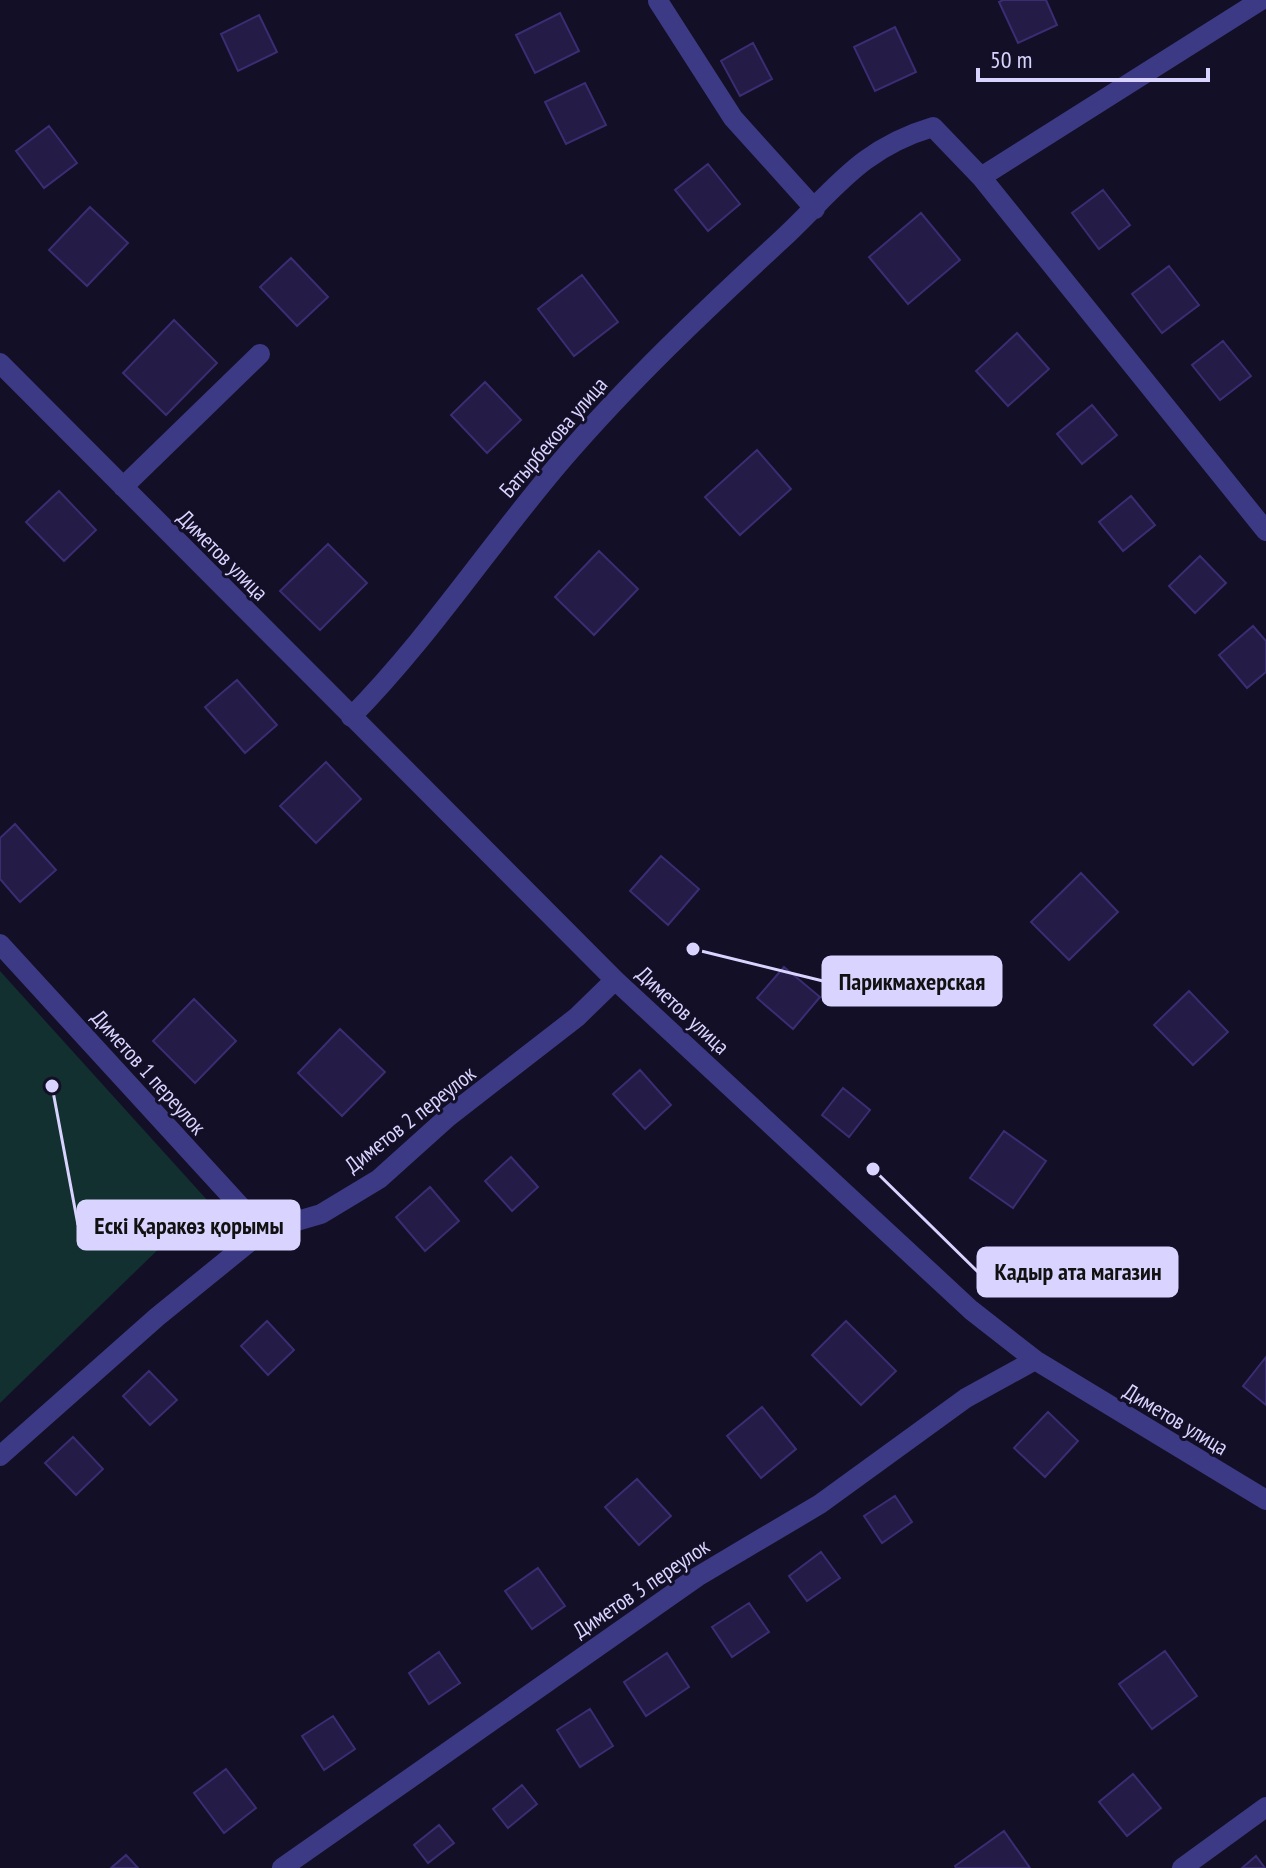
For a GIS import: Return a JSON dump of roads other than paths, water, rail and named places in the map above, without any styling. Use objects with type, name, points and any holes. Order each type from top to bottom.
[{"type":"street","points":[[981,177],[1261,0]]},
{"type":"street","points":[[658,1],[733,118],[815,209]]},
{"type":"street","name":"Батырбекова улица","points":[[351,717],[401,666],[441,608],[552,472],[658,353],[815,209],[857,164],[895,138],[933,127],[981,177],[1266,531]]},
{"type":"street","points":[[123,487],[260,354]]},
{"type":"street","name":"Диметов улица","points":[[0,363],[615,980],[971,1310],[1035,1360],[1266,1500]]},
{"type":"street","name":"Диметов 1 переулок","points":[[0,944],[263,1231]]},
{"type":"street","name":"Диметов 2 переулок","points":[[0,1456],[157,1317],[263,1231],[321,1214],[379,1179],[448,1117],[577,1017],[615,980]]},
{"type":"street","name":"Диметов 3 переулок","points":[[282,1868],[697,1577],[820,1504],[966,1398],[1035,1360]]},
{"type":"street","points":[[1182,1868],[1266,1807]]},
{"type":"place","name":"Парикмахерская","points":[[693,949]]},
{"type":"place","name":"Ескі Қаракөз қорымы","points":[[52,1086]]},
{"type":"place","name":"Кадыр ата магазин","points":[[873,1169]]}]
